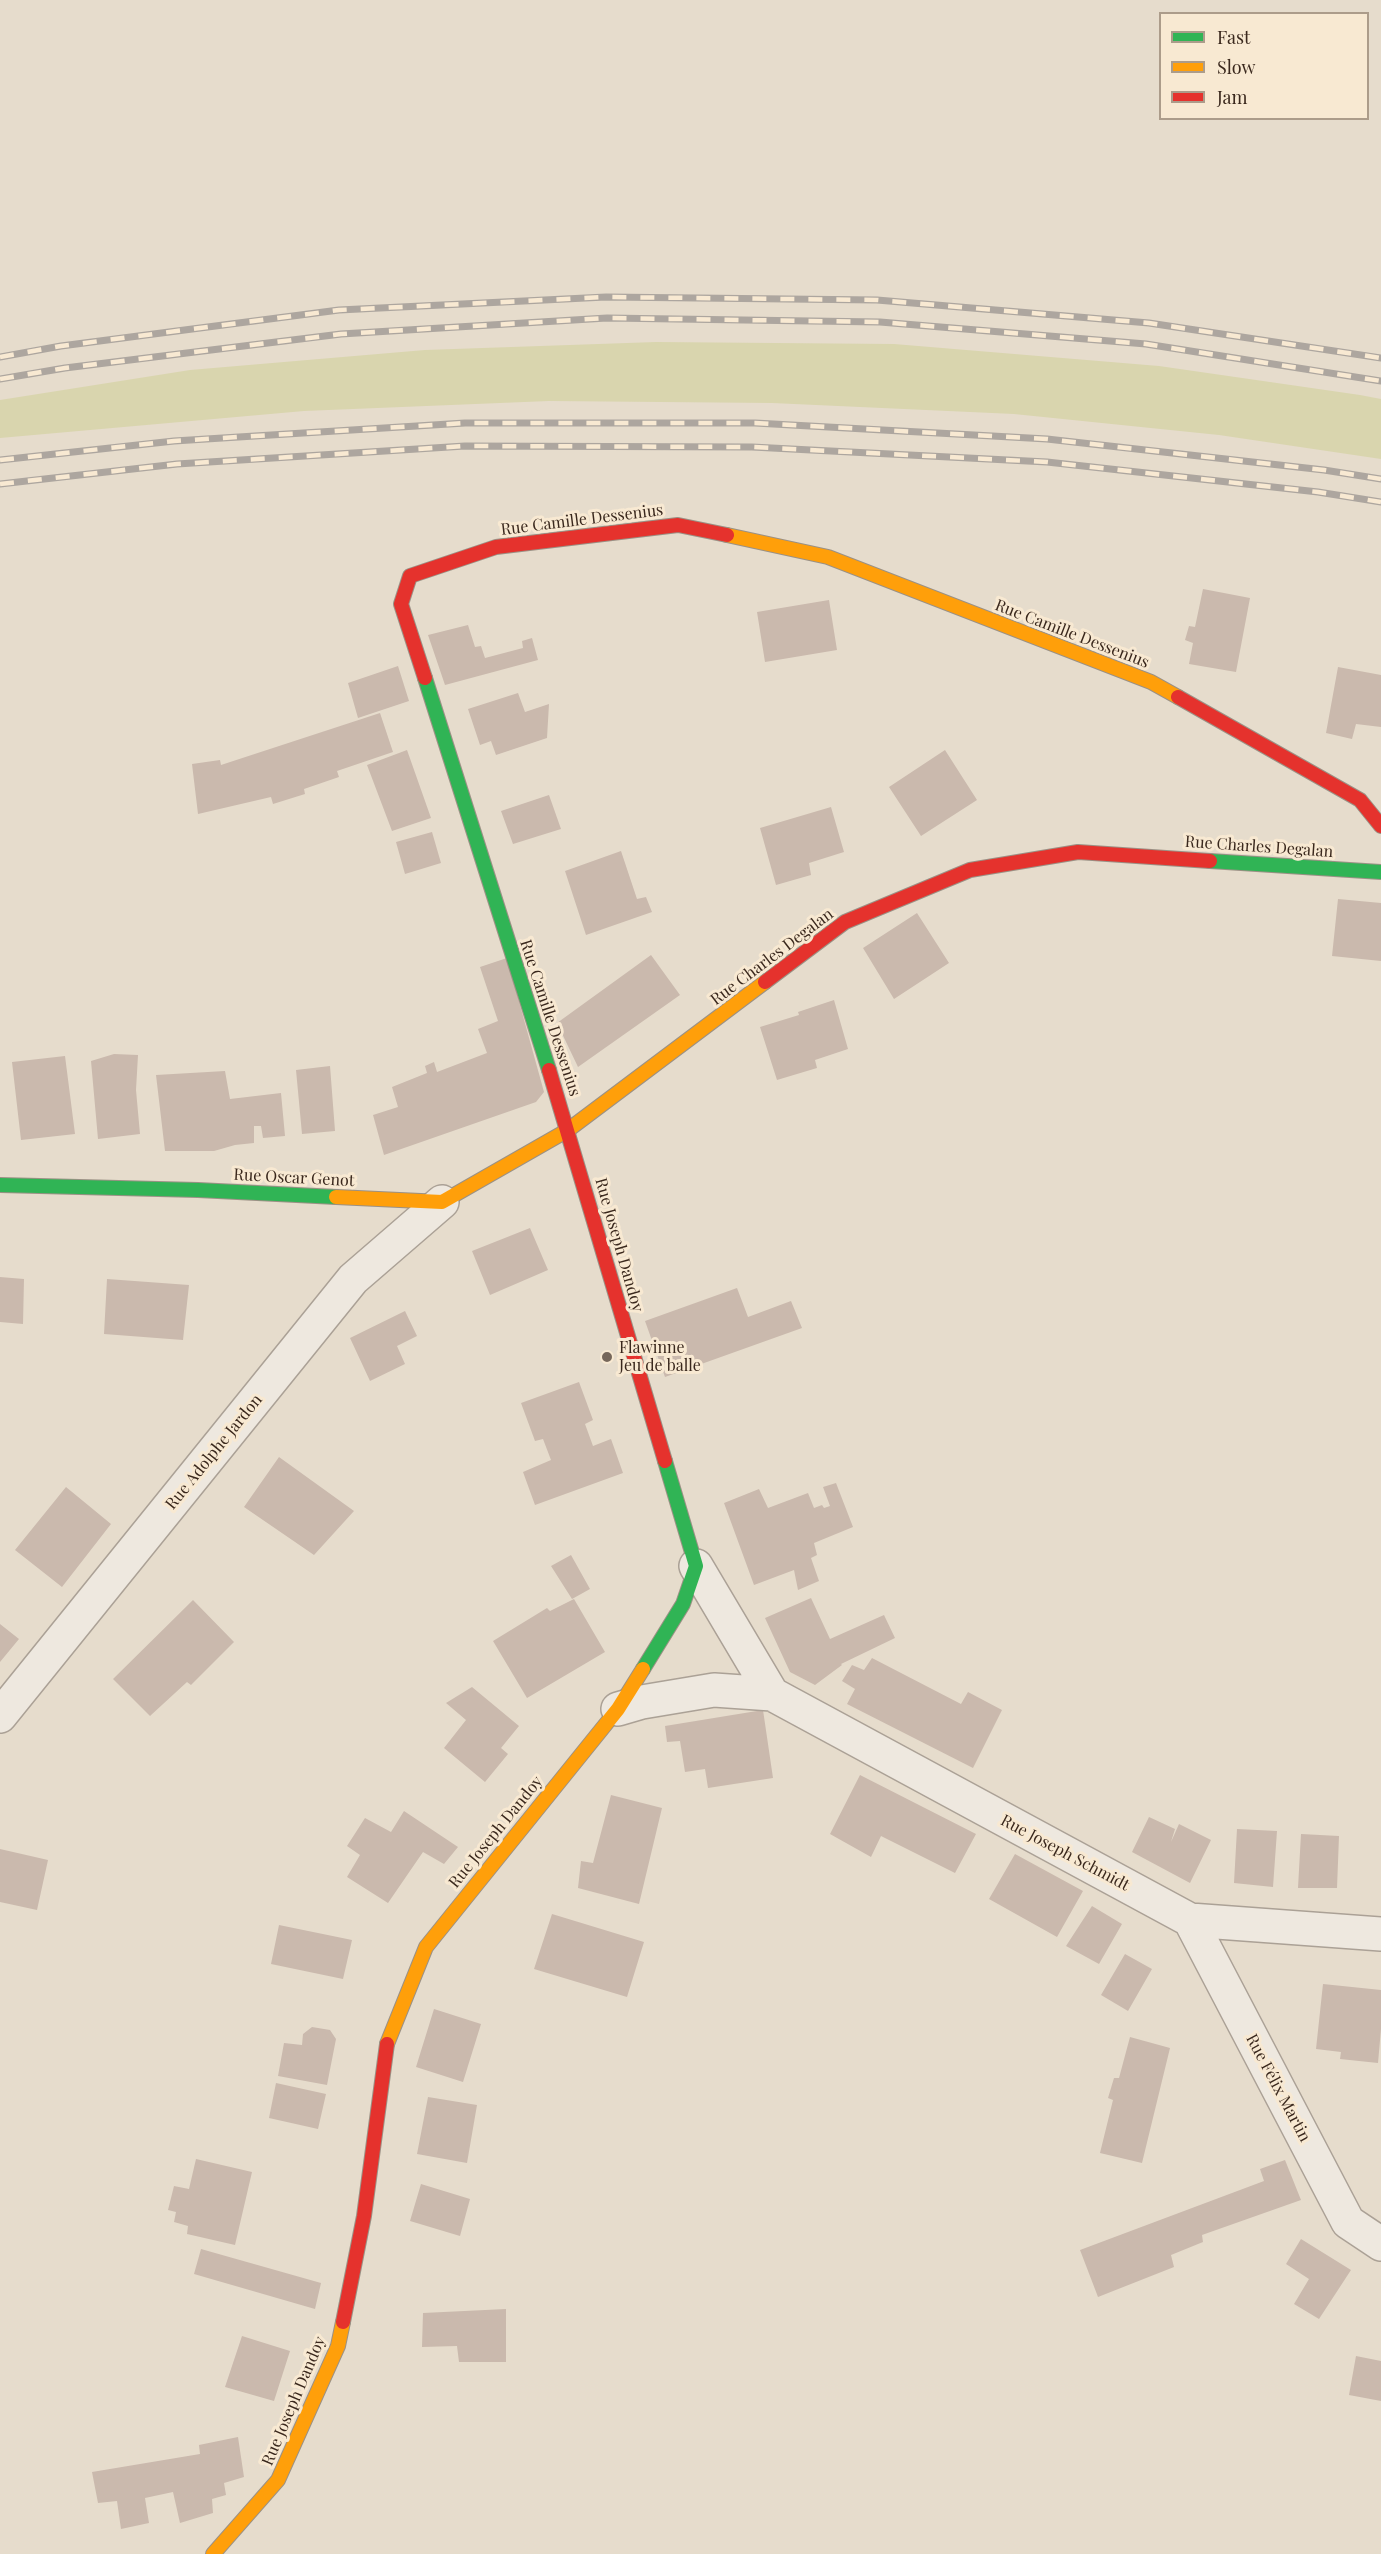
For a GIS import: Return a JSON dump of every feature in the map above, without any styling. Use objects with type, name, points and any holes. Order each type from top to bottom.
[{"type":"street","name":"Rue Camille Dessenius","points":[[568,1130],[402,604],[410,576],[496,547],[678,525],[828,557],[1152,682],[1360,800],[1381,826]]},
{"type":"street","name":"Rue Charles Degalan","points":[[568,1130],[845,922],[970,870],[1078,852],[1381,872]]},
{"type":"street","points":[[442,1202],[568,1130]]},
{"type":"street","name":"Rue Joseph Dandoy","points":[[213,2554],[278,2481],[338,2346],[364,2216],[385,2049],[426,1947],[618,1709],[683,1604],[696,1566],[568,1130]]},
{"type":"street","name":"Rue Oscar Genot","points":[[0,1185],[198,1190],[442,1202]]},
{"type":"street","name":"Rue Adolphe Jardon","points":[[0,1716],[353,1279],[442,1202]]},
{"type":"street","points":[[696,1566],[772,1694]]},
{"type":"street","points":[[618,1709],[642,1702],[714,1690],[772,1694]]},
{"type":"street","name":"Rue Joseph Schmidt","points":[[772,1694],[1190,1920],[1381,1934]]},
{"type":"street","name":"Rue Félix Martin","points":[[1190,1920],[1348,2222],[1381,2244]]},
{"type":"shaded area","points":[[656,342],[894,344],[1159,366],[1360,395],[1381,399],[1381,459],[1219,435],[1014,414],[772,403],[549,401],[304,411],[0,438],[0,400],[190,370],[425,350]]},
{"type":"building","points":[[1203,589],[1250,598],[1236,672],[1189,664],[1193,643],[1185,640],[1189,626],[1195,627]]},
{"type":"building","points":[[829,600],[837,650],[765,662],[757,612]]},
{"type":"building","points":[[468,625],[475,647],[481,646],[485,658],[523,648],[522,641],[532,638],[538,660],[445,685],[428,635]]},
{"type":"building","points":[[398,666],[409,701],[358,718],[348,683]]},
{"type":"building","points":[[1338,667],[1381,675],[1381,727],[1356,724],[1352,739],[1326,733]]},
{"type":"building","points":[[518,693],[525,712],[549,704],[547,738],[496,755],[491,741],[480,745],[468,709]]},
{"type":"building","points":[[380,713],[393,752],[337,771],[339,777],[304,789],[305,794],[273,804],[271,797],[198,814],[192,764],[220,760],[221,765]]},
{"type":"building","points":[[407,750],[431,818],[392,831],[367,765]]},
{"type":"building","points":[[945,750],[977,800],[921,836],[889,787]]},
{"type":"building","points":[[549,795],[561,829],[513,844],[501,811]]},
{"type":"building","points":[[831,807],[844,852],[809,863],[811,875],[776,885],[760,828]]},
{"type":"building","points":[[432,832],[441,863],[405,874],[396,842]]},
{"type":"building","points":[[621,851],[637,899],[646,897],[652,912],[586,935],[565,871]]},
{"type":"building","points":[[1338,899],[1381,903],[1381,961],[1332,956]]},
{"type":"building","points":[[917,913],[949,963],[894,999],[863,948]]},
{"type":"building","points":[[651,955],[680,995],[578,1067],[557,1023]]},
{"type":"building","points":[[507,958],[544,1092],[536,1102],[384,1155],[373,1115],[398,1107],[392,1087],[427,1073],[425,1066],[434,1062],[437,1072],[487,1053],[478,1029],[498,1021],[480,967]]},
{"type":"building","points":[[834,1000],[848,1049],[815,1060],[817,1068],[777,1080],[760,1027],[799,1015],[798,1012]]},
{"type":"building","points":[[114,1054],[138,1055],[136,1090],[140,1134],[98,1139],[91,1061]]},
{"type":"building","points":[[65,1056],[75,1134],[21,1140],[12,1062]]},
{"type":"building","points":[[330,1066],[335,1131],[302,1134],[296,1070]]},
{"type":"building","points":[[225,1071],[230,1099],[281,1093],[285,1136],[263,1138],[261,1126],[254,1126],[254,1143],[214,1151],[165,1151],[156,1075]]},
{"type":"building","points":[[530,1228],[548,1270],[490,1295],[472,1251]]},
{"type":"building","points":[[0,1277],[24,1279],[23,1324],[0,1322]]},
{"type":"building","points":[[107,1279],[189,1285],[183,1340],[104,1334]]},
{"type":"building","points":[[737,1288],[748,1317],[791,1301],[802,1328],[665,1377],[645,1321]]},
{"type":"building","points":[[405,1311],[417,1336],[397,1346],[405,1364],[370,1381],[350,1338]]},
{"type":"building","points":[[579,1382],[593,1420],[585,1424],[593,1446],[611,1439],[623,1473],[535,1505],[523,1472],[551,1460],[543,1439],[535,1441],[521,1403]]},
{"type":"building","points":[[279,1457],[354,1511],[314,1555],[244,1507]]},
{"type":"building","points":[[836,1483],[853,1527],[814,1543],[817,1555],[811,1558],[819,1581],[798,1590],[794,1570],[754,1585],[724,1503],[759,1489],[768,1508],[808,1493],[814,1508],[822,1505],[824,1508],[830,1506],[823,1487]]},
{"type":"building","points":[[66,1487],[111,1524],[62,1587],[15,1550]]},
{"type":"building","points":[[571,1555],[590,1589],[572,1599],[551,1566]]},
{"type":"building","points":[[811,1598],[830,1639],[884,1615],[895,1638],[841,1664],[815,1685],[790,1672],[765,1618]]},
{"type":"building","points":[[574,1599],[605,1652],[527,1698],[493,1641],[547,1608],[550,1611]]},
{"type":"building","points":[[193,1600],[234,1642],[191,1685],[187,1682],[150,1716],[113,1679]]},
{"type":"building","points":[[0,1624],[19,1639],[0,1662]]},
{"type":"building","points":[[872,1658],[961,1704],[968,1692],[1002,1710],[973,1768],[847,1704],[855,1689],[842,1681],[852,1665],[864,1670]]},
{"type":"building","points":[[472,1687],[519,1726],[501,1748],[508,1754],[485,1782],[444,1748],[466,1720],[446,1703]]},
{"type":"building","points":[[763,1710],[773,1778],[708,1788],[705,1769],[685,1772],[680,1741],[667,1742],[665,1726]]},
{"type":"building","points":[[860,1775],[976,1834],[955,1873],[881,1836],[871,1857],[830,1834]]},
{"type":"building","points":[[611,1795],[662,1808],[639,1904],[578,1888],[581,1861],[593,1863]]},
{"type":"building","points":[[404,1811],[458,1847],[444,1864],[423,1852],[388,1903],[347,1877],[360,1855],[347,1846],[365,1818],[391,1832]]},
{"type":"building","points":[[1149,1817],[1175,1829],[1171,1842],[1179,1824],[1211,1840],[1190,1883],[1132,1852]]},
{"type":"building","points":[[1237,1829],[1277,1831],[1273,1887],[1234,1883]]},
{"type":"building","points":[[1301,1834],[1339,1836],[1337,1888],[1298,1888]]},
{"type":"building","points":[[0,1849],[48,1860],[37,1910],[0,1902]]},
{"type":"building","points":[[1015,1854],[1083,1891],[1057,1937],[989,1899]]},
{"type":"building","points":[[1092,1906],[1122,1924],[1099,1964],[1066,1946]]},
{"type":"building","points":[[552,1914],[644,1942],[627,1997],[534,1969]]},
{"type":"building","points":[[279,1925],[352,1940],[343,1979],[271,1964]]},
{"type":"building","points":[[1125,1954],[1152,1969],[1128,2011],[1101,1995]]},
{"type":"building","points":[[1323,1984],[1381,1990],[1378,2063],[1340,2059],[1341,2052],[1316,2049]]},
{"type":"building","points":[[434,2009],[481,2024],[463,2082],[416,2067]]},
{"type":"building","points":[[312,2027],[330,2030],[336,2039],[327,2085],[278,2076],[284,2043],[302,2045],[303,2034]]},
{"type":"building","points":[[1130,2037],[1170,2048],[1142,2163],[1100,2153],[1113,2100],[1108,2098],[1114,2078],[1119,2078]]},
{"type":"building","points":[[276,2083],[326,2094],[318,2129],[269,2118]]},
{"type":"building","points":[[428,2097],[477,2105],[467,2163],[417,2154]]},
{"type":"building","points":[[196,2159],[252,2172],[235,2245],[187,2234],[188,2226],[174,2222],[176,2212],[168,2210],[174,2186],[189,2189]]},
{"type":"building","points":[[1285,2160],[1301,2200],[1202,2235],[1203,2242],[1171,2255],[1174,2267],[1098,2297],[1080,2250],[1264,2181],[1260,2169]]},
{"type":"building","points":[[421,2184],[470,2199],[460,2236],[410,2221]]},
{"type":"building","points":[[1301,2239],[1351,2270],[1319,2319],[1294,2304],[1309,2279],[1286,2264]]},
{"type":"building","points":[[201,2249],[321,2283],[315,2309],[194,2274]]},
{"type":"building","points":[[506,2309],[506,2362],[459,2362],[457,2346],[422,2347],[423,2313]]},
{"type":"building","points":[[242,2336],[290,2351],[274,2401],[225,2387]]},
{"type":"building","points":[[1356,2356],[1381,2361],[1381,2401],[1349,2395]]},
{"type":"building","points":[[238,2437],[244,2477],[224,2483],[226,2495],[212,2499],[213,2513],[180,2523],[173,2492],[145,2498],[149,2523],[121,2529],[117,2501],[98,2503],[92,2472],[200,2454],[199,2445]]},
{"type":"railway","points":[[0,357],[61,346],[339,310],[606,297],[877,300],[1149,323],[1381,358]]},
{"type":"railway","points":[[0,379],[65,368],[341,334],[607,318],[880,322],[1146,344],[1381,381]]},
{"type":"railway","points":[[0,460],[174,441],[465,423],[755,423],[1047,439],[1324,470],[1381,479]]},
{"type":"railway","points":[[0,484],[177,464],[465,446],[752,447],[1047,462],[1318,492],[1381,502]]},
{"type":"traffic: fast","points":[[425,678],[549,1070]]},
{"type":"traffic: fast","points":[[1210,861],[1381,872]]},
{"type":"traffic: fast","points":[[0,1185],[198,1190],[336,1197]]},
{"type":"traffic: fast","points":[[643,1669],[683,1604],[696,1566],[665,1461]]},
{"type":"traffic: slow","points":[[727,535],[828,557],[1151,682],[1178,697]]},
{"type":"traffic: slow","points":[[336,1197],[442,1202],[568,1130],[765,982]]},
{"type":"traffic: slow","points":[[387,2044],[426,1947],[618,1709],[643,1669]]},
{"type":"traffic: slow","points":[[213,2554],[278,2480],[338,2346],[343,2322]]},
{"type":"traffic: jam","points":[[425,678],[401,604],[410,576],[496,547],[678,525],[727,535]]},
{"type":"traffic: jam","points":[[1178,697],[1360,800],[1381,826]]},
{"type":"traffic: jam","points":[[765,982],[845,922],[970,870],[1078,852],[1210,861]]},
{"type":"traffic: jam","points":[[549,1070],[665,1461]]},
{"type":"traffic: jam","points":[[343,2322],[364,2216],[387,2044]]},
{"type":"place","name":"Flawinne Jeu de balle","points":[[607,1357]]}]
